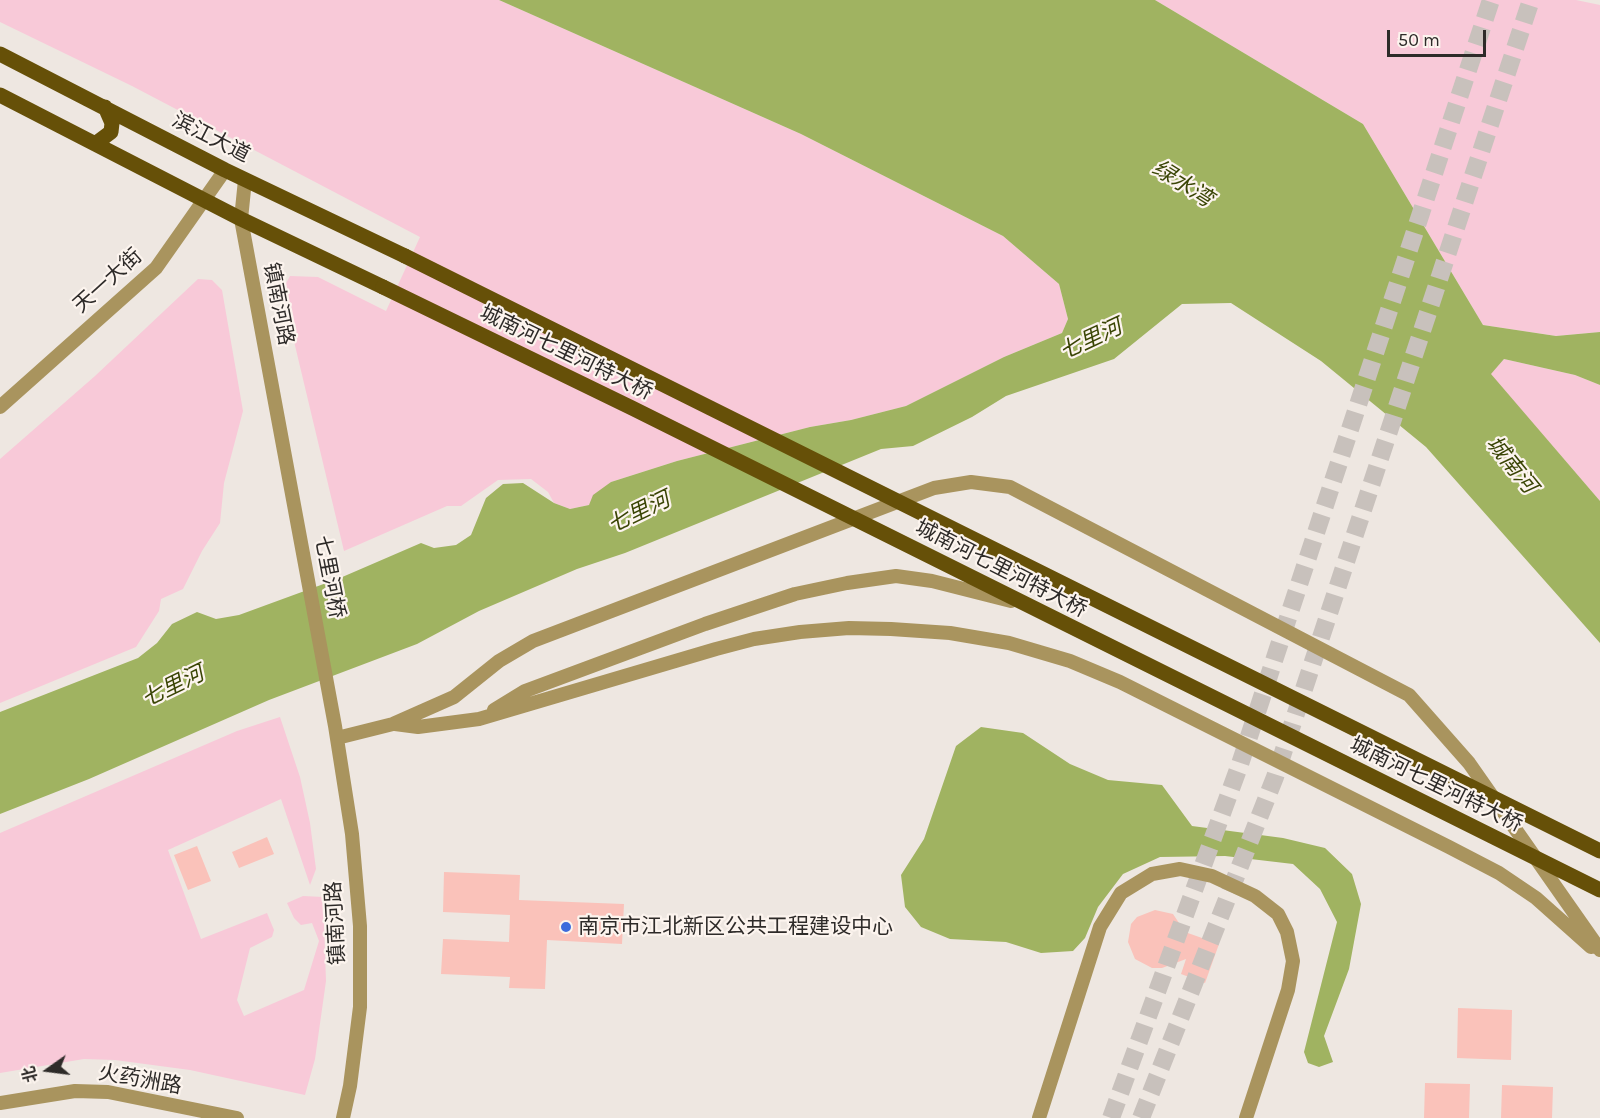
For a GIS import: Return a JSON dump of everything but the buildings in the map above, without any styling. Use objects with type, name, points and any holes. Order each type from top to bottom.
[{"type":"main road","name":"滨江大道","points":[[0,54],[245,180],[405,256]]},
{"type":"main road","points":[[0,95],[241,219]]},
{"type":"main road","points":[[95,144],[111,132],[112,123],[105,107]]},
{"type":"main road","name":"城南河七里河特大桥","points":[[241,219],[383,287],[1600,890]]},
{"type":"main road","name":"城南河七里河特大桥","points":[[405,256],[1600,850]]},
{"type":"street","name":"天一大街","points":[[0,407],[156,268],[225,170]]},
{"type":"street","name":"镇南河路","points":[[245,180],[241,219],[281,436]]},
{"type":"street","name":"七里河桥","points":[[281,436],[336,732]]},
{"type":"street","points":[[393,724],[454,698],[499,661],[533,641],[785,544],[934,488],[971,482],[1010,487],[1409,695],[1468,763],[1600,950]]},
{"type":"street","points":[[479,720],[525,691],[705,624],[795,594],[896,576],[932,581],[1024,604]]},
{"type":"street","points":[[336,732],[393,724],[418,727],[479,720],[716,649],[754,639],[800,632],[891,628],[950,633],[1009,643],[1070,661],[1120,682],[1499,873],[1536,898],[1600,955]]},
{"type":"street","name":"镇南河路","points":[[336,732],[352,834],[360,926],[360,1007],[350,1086],[343,1118]]},
{"type":"street","points":[[1039,1118],[1100,927],[1121,893],[1152,874],[1180,869],[1212,876],[1255,896],[1278,914],[1287,932],[1293,961],[1288,990],[1246,1118]]},
{"type":"street","name":"火药洲路","points":[[0,1103],[75,1091],[108,1092],[237,1118]]},
{"type":"shaded area","points":[[0,0],[499,0],[801,134],[1003,236],[1059,284],[1068,319],[1062,333],[1004,357],[906,406],[851,420],[810,427],[677,461],[611,482],[589,505],[570,509],[554,503],[548,492],[531,479],[498,480],[461,506],[447,506],[344,551],[282,291],[290,276],[318,277],[386,311],[420,237],[132,86],[0,22]]},
{"type":"shaded area","points":[[1155,0],[1576,0],[1600,5],[1600,332],[1556,336],[1483,325],[1363,124]]},
{"type":"shaded area","points":[[198,279],[212,280],[222,290],[243,411],[224,483],[220,523],[202,551],[183,589],[161,599],[159,611],[136,647],[0,703],[0,459],[95,376]]},
{"type":"shaded area","points":[[1504,359],[1575,375],[1600,385],[1600,501],[1490,374]]},
{"type":"shaded area","points":[[280,717],[300,777],[310,823],[316,869],[310,885],[281,799],[168,850],[201,939],[267,913],[274,930],[272,937],[250,948],[237,1000],[244,1016],[304,990],[319,941],[312,923],[301,925],[294,918],[287,903],[303,896],[323,897],[326,981],[315,1059],[305,1095],[190,1070],[115,1060],[84,1059],[0,1073],[0,833],[237,731]]},
{"type":"water","points":[[499,0],[1155,0],[1363,124],[1483,325],[1556,336],[1600,332],[1600,385],[1575,375],[1504,359],[1491,374],[1600,501],[1600,643],[1426,447],[1321,361],[1231,303],[1182,304],[1114,359],[1006,396],[972,417],[913,446],[881,449],[625,553],[577,569],[479,611],[417,644],[269,700],[89,779],[0,814],[0,712],[138,658],[157,643],[172,624],[197,612],[216,619],[239,615],[340,578],[421,543],[434,548],[456,545],[471,535],[486,498],[503,484],[523,483],[554,503],[570,509],[589,505],[593,495],[611,482],[677,461],[810,427],[851,420],[906,406],[1004,357],[1062,333],[1068,319],[1059,284],[1003,236],[801,134]]},
{"type":"water","points":[[981,727],[1023,733],[1070,764],[1108,780],[1162,785],[1192,826],[1283,838],[1325,848],[1352,874],[1361,904],[1349,969],[1324,1036],[1333,1062],[1319,1067],[1308,1063],[1304,1052],[1337,922],[1320,889],[1293,864],[1225,856],[1160,857],[1123,874],[1098,907],[1085,938],[1073,951],[1041,953],[1006,942],[950,939],[921,927],[905,907],[901,875],[924,839],[956,746]]},
{"type":"tunnel","points":[[1111,1118],[1240,764],[1491,0]]},
{"type":"tunnel","points":[[1141,1118],[1275,777],[1531,0]]},
{"type":"place","name":"南京市江北新区公共工程建设中心","points":[[566,927]]},
{"type":"water label","name":"绿水湾","points":[[1182,184]]},
{"type":"water label","name":"七里河","points":[[1091,340]]},
{"type":"water label","name":"城南河","points":[[1511,465]]},
{"type":"water label","name":"七里河","points":[[639,513]]},
{"type":"water label","name":"七里河","points":[[173,687]]}]
